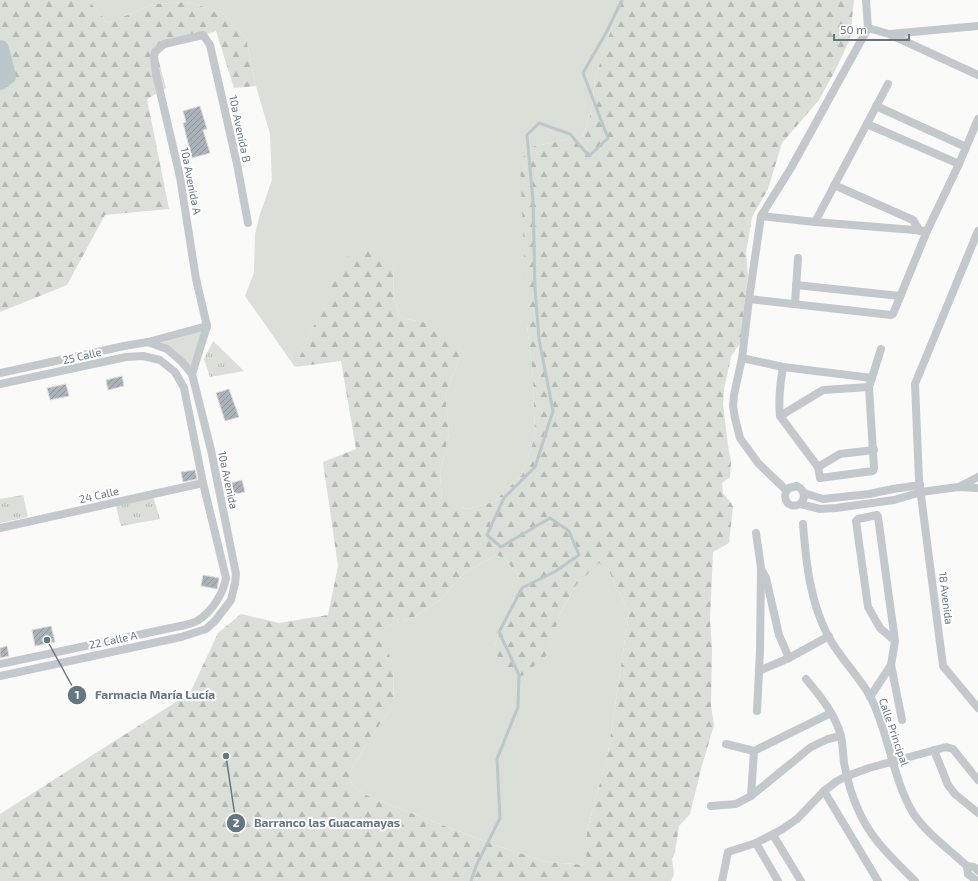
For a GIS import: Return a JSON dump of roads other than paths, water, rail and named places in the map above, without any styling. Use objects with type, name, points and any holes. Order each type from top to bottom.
[{"type":"street","points":[[786,490],[758,463],[740,438],[733,406],[742,358],[761,216],[791,168],[868,28],[866,0]]},
{"type":"street","points":[[889,34],[978,26]]},
{"type":"street","points":[[868,28],[889,34],[978,75]]},
{"type":"street","name":"10a Avenida A","points":[[207,39],[203,35],[199,35],[164,44],[155,52],[154,56],[156,74],[180,177],[196,279],[207,326]]},
{"type":"street","name":"10a Avenida B","points":[[207,39],[210,45],[235,157],[248,223]]},
{"type":"street","points":[[815,222],[888,84]]},
{"type":"street","points":[[876,106],[966,146]]},
{"type":"street","points":[[749,299],[891,315],[893,314],[924,231],[959,164],[978,119]]},
{"type":"street","points":[[867,124],[959,164]]},
{"type":"street","points":[[834,185],[913,220],[924,231]]},
{"type":"street","points":[[761,216],[924,231]]},
{"type":"street","name":"18 Avenida","points":[[978,231],[915,384],[920,486],[944,666],[978,708]]},
{"type":"street","points":[[795,304],[798,258]]},
{"type":"street","points":[[796,285],[900,296]]},
{"type":"street","points":[[192,374],[207,326]]},
{"type":"street","name":"25 Calle","points":[[0,373],[148,342],[207,326]]},
{"type":"street","name":"25 Calle","points":[[148,342],[167,349],[177,357]]},
{"type":"street","points":[[783,367],[779,393],[780,416],[818,467],[820,478],[873,471],[874,450],[869,387],[882,350]]},
{"type":"street","name":"25 Calle","points":[[0,384],[126,357],[143,356],[160,360],[175,372],[184,388],[203,483]]},
{"type":"street","name":"10a Avenida","points":[[177,357],[192,374],[211,450],[236,574],[236,583],[231,600],[223,611]]},
{"type":"street","points":[[67,358],[70,370]]},
{"type":"street","points":[[742,358],[783,367],[872,378]]},
{"type":"street","points":[[780,416],[821,390],[869,387]]},
{"type":"street","points":[[818,467],[840,454],[874,450]]},
{"type":"street","points":[[958,487],[978,477]]},
{"type":"street","name":"24 Calle","points":[[0,528],[203,483]]},
{"type":"street","name":"22 Calle A","points":[[0,664],[185,625],[197,621],[209,611],[224,587],[226,578],[203,483]]},
{"type":"street","points":[[920,486],[894,500],[836,508],[820,509],[800,504],[793,506],[787,503],[784,496],[786,490],[791,486],[797,486],[804,492],[823,499],[920,486],[978,488]]},
{"type":"street","points":[[800,504],[804,499],[804,492]]},
{"type":"street","points":[[894,641],[880,628],[868,607],[856,521],[858,519],[876,515],[878,517],[894,641],[891,665],[902,720]]},
{"type":"street","name":"Calle Principal","points":[[803,524],[805,554],[811,590],[829,636],[870,697],[877,713],[903,793],[914,814],[929,831],[967,866],[974,867],[978,871]]},
{"type":"street","points":[[756,532],[761,568],[759,671],[756,712]]},
{"type":"street","points":[[761,568],[766,578],[779,635],[788,658]]},
{"type":"street","name":"22 Calle A","points":[[0,676],[181,636],[206,629],[223,611]]},
{"type":"street","points":[[197,621],[206,629]]},
{"type":"street","points":[[759,671],[788,658],[829,636]]},
{"type":"street","points":[[870,697],[891,665]]},
{"type":"street","points":[[806,679],[832,713],[841,736],[844,763],[857,807],[876,841],[915,881]]},
{"type":"street","points":[[726,744],[754,751],[832,713]]},
{"type":"street","points":[[711,806],[736,804],[751,796],[811,747],[828,739],[841,736]]},
{"type":"street","points":[[722,881],[728,852],[756,843],[773,835],[797,819],[824,791],[837,781],[847,776],[869,768],[943,747],[953,749],[978,780]]},
{"type":"street","points":[[934,750],[948,785],[955,794],[978,813]]},
{"type":"street","points":[[751,796],[754,751]]},
{"type":"street","points":[[824,791],[878,881]]},
{"type":"street","points":[[773,835],[801,881]]},
{"type":"street","points":[[756,843],[778,881]]},
{"type":"street","name":"Calle Principal","points":[[967,866],[968,874],[976,881]]},
{"type":"waterway","points":[[471,881],[476,866],[500,818],[497,759],[518,707],[519,675],[499,632],[522,588],[556,571],[579,555],[569,531],[550,518],[501,547],[487,535],[504,498],[535,467],[553,411],[539,339],[535,289],[533,201],[527,135],[539,123],[570,134],[589,156],[608,138],[583,73],[607,31],[622,0]]},
{"type":"waterway","points":[[0,49],[7,76],[0,81]]},
{"type":"place","name":"Farmacia María Lucía","points":[[47,640]]},
{"type":"place","name":"Barranco las Guacamayas","points":[[226,756]]}]
